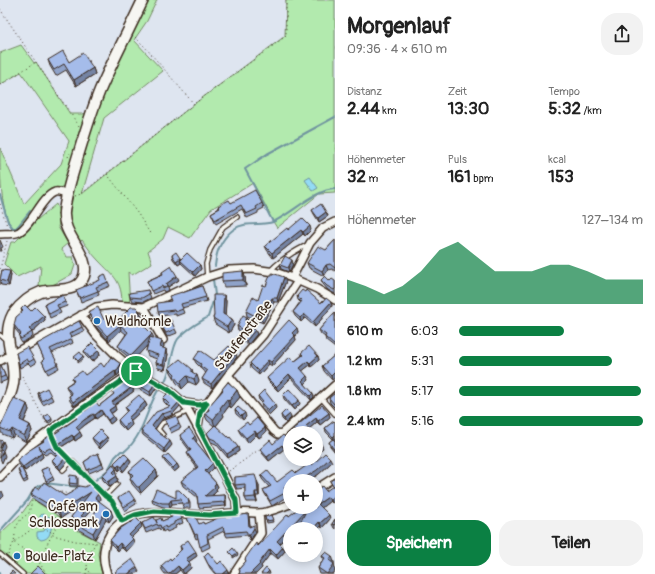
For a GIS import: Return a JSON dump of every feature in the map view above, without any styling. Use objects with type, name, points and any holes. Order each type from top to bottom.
[{"type":"main road","points":[[0,418],[8,402],[13,384],[13,368],[3,337],[12,316],[26,300],[42,292],[73,288],[80,283],[84,276],[85,267],[82,257],[68,233],[64,222],[67,195],[85,131],[100,90],[143,0]]},
{"type":"street","points":[[0,234],[17,233],[24,229],[47,197],[54,192],[60,192],[67,195]]},
{"type":"street","name":"Staufenstraße","points":[[198,426],[200,413],[207,403],[228,375],[263,335],[295,279],[309,245],[323,228],[335,222]]},
{"type":"street","points":[[0,360],[96,307],[112,305],[144,307],[207,277],[229,270],[254,269],[295,279],[317,289],[335,300]]},
{"type":"street","points":[[144,307],[163,340]]},
{"type":"street","points":[[81,315],[96,335],[116,355],[136,371],[169,390],[184,403],[224,475],[236,500],[237,513]]},
{"type":"street","points":[[0,477],[29,446],[136,371]]},
{"type":"street","points":[[228,375],[278,434],[282,433],[335,385]]},
{"type":"street","points":[[184,403],[199,405],[207,403]]},
{"type":"street","points":[[323,485],[335,477]]},
{"type":"street","points":[[107,574],[103,557],[104,544],[115,527],[122,521],[135,515],[154,511],[209,515],[258,513],[274,511],[283,507]]},
{"type":"street","points":[[234,574],[261,533],[258,513]]},
{"type":"lane","points":[[207,277],[206,264],[210,250],[223,227],[237,217]]},
{"type":"lane","points":[[269,272],[279,261],[309,245]]},
{"type":"lane","points":[[321,398],[335,414]]},
{"type":"lane","points":[[163,435],[158,429],[162,423],[189,411]]},
{"type":"lane","points":[[63,470],[72,461],[105,496],[112,501],[122,521]]},
{"type":"lane","points":[[105,496],[117,484]]},
{"type":"lane","points":[[0,554],[23,574]]},
{"type":"path","points":[[81,194],[194,104],[286,36],[286,0]]},
{"type":"path","points":[[0,9],[81,129],[85,131]]},
{"type":"path","points":[[137,39],[194,104]]},
{"type":"path","points":[[0,85],[36,62]]},
{"type":"path","points":[[107,173],[138,214],[151,235]]},
{"type":"path","points":[[0,204],[9,233],[0,269]]},
{"type":"path","points":[[22,376],[50,431]]},
{"type":"path","points":[[224,475],[246,460],[268,442]]},
{"type":"path","points":[[54,489],[70,494]]},
{"type":"path","points":[[6,559],[14,542],[16,527],[21,519],[29,513],[34,495]]},
{"type":"path","points":[[38,561],[53,535],[57,519],[55,515]]},
{"type":"path","points":[[14,542],[32,528],[40,527],[50,531],[53,535],[104,544]]},
{"type":"path","points":[[14,542],[38,561],[47,574]]},
{"type":"path","points":[[86,574],[88,559],[95,543]]},
{"type":"path","points":[[87,568],[91,574]]},
{"type":"green space","points":[[143,0],[157,0],[147,21],[134,40],[163,71],[104,118],[82,194],[194,104],[285,36],[286,0],[335,0],[335,193],[319,194],[277,228],[253,183],[211,209],[190,238],[168,227],[163,239],[148,251],[152,263],[132,275],[128,272],[130,306],[122,305],[119,284],[113,275],[96,258],[82,240],[80,242],[64,223],[81,143]]},
{"type":"green space","points":[[21,45],[34,63],[36,62],[70,114],[83,114],[91,111],[72,157],[65,186],[49,192],[42,197],[23,223],[13,230],[5,213],[3,202],[0,148],[24,204],[61,164],[69,141],[21,72],[0,85],[0,53]]},
{"type":"green space","points":[[56,204],[59,212],[57,214],[60,218],[58,227],[68,243],[61,249],[67,257],[73,257],[75,265],[72,274],[51,286],[39,286],[41,266],[17,277],[4,264],[11,242],[15,242],[38,219]]},
{"type":"green space","points":[[32,499],[63,519],[73,528],[100,542],[98,554],[102,574],[26,574],[0,551],[0,534],[23,512]]},
{"type":"water","points":[[310,177],[318,188],[313,191],[305,180]]},
{"type":"water","points":[[42,514],[55,519],[55,523],[52,525],[48,537],[41,540],[37,537],[37,532],[44,531],[46,528],[40,519]]},
{"type":"building","points":[[63,51],[69,62],[83,53],[93,68],[74,80],[64,64],[54,70],[48,60]]},
{"type":"building","points":[[255,190],[262,203],[256,207],[257,209],[246,214],[241,205],[215,220],[211,213],[220,208],[218,206],[229,200],[231,203]]},
{"type":"building","points":[[321,204],[326,212],[318,218],[312,210]]},
{"type":"building","points":[[302,218],[310,226],[303,232],[301,230],[272,253],[265,246],[287,228],[288,230]]},
{"type":"building","points":[[335,240],[335,268],[330,264],[326,265],[322,271],[307,263],[318,246],[326,250]]},
{"type":"building","points":[[176,252],[180,258],[176,261],[172,255]]},
{"type":"building","points":[[187,253],[200,265],[193,272],[180,260]]},
{"type":"building","points":[[285,256],[292,260],[288,268],[280,265]]},
{"type":"building","points":[[171,266],[177,276],[166,284],[167,286],[163,288],[162,286],[151,291],[147,281],[163,274],[162,272]]},
{"type":"building","points":[[2,270],[10,271],[7,282],[0,280]]},
{"type":"building","points":[[243,271],[243,280],[222,281],[222,273]]},
{"type":"building","points":[[272,273],[284,277],[277,298],[272,298],[261,319],[246,311],[253,297],[258,300],[263,285],[266,286]]},
{"type":"building","points":[[105,274],[108,282],[96,287],[98,291],[80,298],[76,290],[100,280],[99,277]]},
{"type":"building","points":[[325,276],[330,281],[332,279],[335,281],[334,290],[321,280]]},
{"type":"building","points":[[202,286],[206,297],[181,304],[183,309],[175,312],[174,310],[158,312],[157,303],[171,301],[169,296]]},
{"type":"building","points":[[148,290],[149,294],[142,298],[130,297],[129,293]]},
{"type":"building","points":[[302,290],[305,292],[306,290],[321,303],[326,298],[331,302],[313,322],[304,314],[300,318],[293,312],[302,301],[297,296]]},
{"type":"building","points":[[63,295],[65,302],[57,305],[59,309],[49,314],[45,304]]},
{"type":"building","points":[[213,295],[224,295],[223,314],[232,319],[227,327],[213,318]]},
{"type":"building","points":[[25,305],[31,311],[35,307],[44,316],[29,329],[32,332],[21,339],[19,336],[21,334],[14,325],[16,317],[23,311],[21,309]]},
{"type":"building","points":[[98,307],[104,320],[106,318],[112,326],[131,307],[136,307],[140,312],[136,318],[152,334],[131,356],[118,346],[128,332],[120,325],[107,336],[95,323],[88,312]]},
{"type":"building","points":[[335,312],[335,346],[325,337],[326,335],[319,330]]},
{"type":"building","points":[[243,315],[247,317],[245,322],[255,330],[246,341],[240,336],[244,330],[237,326]]},
{"type":"building","points":[[171,320],[175,329],[166,333],[161,325]]},
{"type":"building","points":[[289,320],[297,328],[292,333],[295,336],[271,362],[268,360],[258,371],[250,363]]},
{"type":"building","points":[[79,321],[82,327],[69,334],[72,339],[50,349],[58,364],[46,370],[42,361],[44,359],[37,344]]},
{"type":"building","points":[[150,337],[162,341],[160,347],[166,349],[163,365],[156,363],[158,355],[146,351]]},
{"type":"building","points":[[92,343],[99,350],[90,358],[84,351]]},
{"type":"building","points":[[229,346],[236,353],[211,384],[202,379],[207,371],[194,359],[200,350],[214,360]]},
{"type":"building","points":[[309,346],[318,356],[310,363],[308,361],[300,368],[307,376],[302,381],[313,393],[310,396],[289,374],[276,387],[267,378],[290,357],[294,362],[303,355],[301,353]]},
{"type":"building","points":[[27,347],[34,359],[29,362],[27,359],[19,364],[16,353]]},
{"type":"building","points":[[80,352],[83,356],[78,361],[74,357]]},
{"type":"building","points":[[335,355],[335,372],[331,376],[322,366]]},
{"type":"building","points":[[111,357],[121,364],[116,372],[115,371],[73,402],[69,396],[72,394],[66,386],[74,381],[72,378],[82,371],[85,375],[101,363],[104,367]]},
{"type":"building","points":[[180,359],[192,369],[192,372],[197,375],[194,379],[187,376],[180,383],[174,376],[175,374],[169,368]]},
{"type":"building","points":[[0,365],[5,376],[0,378]]},
{"type":"building","points":[[133,373],[142,384],[145,379],[154,384],[150,392],[127,378]]},
{"type":"building","points":[[126,381],[132,387],[112,402],[115,406],[109,410],[113,416],[108,420],[101,410],[95,415],[93,414],[76,427],[80,432],[74,437],[72,435],[57,445],[67,456],[58,466],[52,460],[57,455],[50,448],[44,451],[39,446],[42,453],[23,467],[17,460],[44,441],[43,440],[49,436],[50,437],[77,418],[75,416],[84,410],[85,411],[96,402],[99,406],[114,394],[112,391]]},
{"type":"building","points":[[228,382],[237,390],[229,401],[227,399],[213,420],[204,413],[209,410],[208,407]]},
{"type":"building","points":[[47,388],[51,396],[42,401],[38,393]]},
{"type":"building","points":[[289,389],[299,400],[292,406],[283,395]]},
{"type":"building","points":[[264,390],[275,404],[268,411],[261,403],[263,402],[258,396]]},
{"type":"building","points":[[168,393],[179,402],[171,411],[162,413],[152,426],[170,441],[164,449],[141,431],[156,412],[171,406],[163,398]]},
{"type":"building","points":[[335,393],[335,404],[334,404],[329,398]]},
{"type":"building","points":[[139,395],[145,402],[128,418],[131,421],[124,427],[118,420],[128,410],[125,407]]},
{"type":"building","points":[[14,398],[27,404],[20,420],[30,425],[24,436],[12,429],[10,432],[0,428]]},
{"type":"building","points":[[322,405],[329,413],[318,421],[316,418],[306,426],[297,426]]},
{"type":"building","points":[[238,407],[245,413],[241,416],[235,410]]},
{"type":"building","points":[[286,410],[290,414],[284,419],[281,415]]},
{"type":"building","points":[[49,414],[52,419],[47,422],[44,417]]},
{"type":"building","points":[[176,416],[179,424],[169,429],[165,420]]},
{"type":"building","points":[[257,418],[265,428],[257,434],[255,431],[246,438],[238,429],[247,422],[249,425]]},
{"type":"building","points":[[334,421],[335,435],[333,437],[325,428]]},
{"type":"building","points":[[215,425],[229,438],[230,437],[238,447],[227,454],[215,440],[210,438],[207,433]]},
{"type":"building","points":[[189,428],[195,436],[193,438],[213,463],[205,471],[216,483],[214,485],[215,487],[205,496],[225,495],[225,502],[198,504],[197,494],[181,481],[198,467],[187,453],[191,450],[180,435]]},
{"type":"building","points":[[100,430],[107,437],[99,444],[92,438]]},
{"type":"building","points":[[283,435],[283,446],[282,445],[267,457],[260,449],[270,440],[273,444]]},
{"type":"building","points":[[333,439],[335,441],[335,451],[329,442]]},
{"type":"building","points":[[0,440],[3,441],[0,448]]},
{"type":"building","points":[[0,450],[3,451],[0,458]]},
{"type":"building","points":[[98,453],[102,464],[87,470],[84,462]]},
{"type":"building","points":[[124,453],[129,458],[122,467],[119,465],[117,467],[114,463]]},
{"type":"building","points":[[325,453],[330,458],[323,464],[323,455]]},
{"type":"building","points":[[168,454],[177,464],[173,468],[163,458]]},
{"type":"building","points":[[144,458],[156,470],[139,487],[137,487],[130,478],[133,475],[129,471]]},
{"type":"building","points":[[113,464],[116,469],[113,472],[117,476],[108,482],[102,476]]},
{"type":"building","points":[[306,466],[321,466],[311,474],[288,474],[293,470],[296,473]]},
{"type":"building","points":[[21,467],[27,479],[23,481],[18,469]]},
{"type":"building","points":[[48,467],[53,477],[46,481],[41,470]]},
{"type":"building","points":[[267,470],[277,482],[283,478],[283,494],[270,501],[263,490],[271,486],[261,475]]},
{"type":"building","points":[[70,475],[77,476],[77,484],[69,483]]},
{"type":"building","points":[[255,475],[258,492],[255,492],[255,497],[245,498],[245,484],[235,485],[235,477]]},
{"type":"building","points":[[335,478],[335,496],[330,499],[328,497],[323,500],[323,487],[326,491],[333,486],[330,481]]},
{"type":"building","points":[[44,482],[65,496],[79,486],[85,487],[91,483],[98,494],[95,498],[111,510],[107,516],[104,514],[93,533],[77,524],[71,517],[91,492],[59,512],[54,506],[53,507],[31,494],[35,487],[38,489]],"holes":[[[90,503],[97,509],[90,521],[81,516]]]},
{"type":"building","points":[[156,489],[176,498],[176,490],[179,490],[188,499],[189,504],[182,504],[181,499],[171,500],[169,503],[162,503],[152,499]]},
{"type":"building","points":[[129,491],[135,500],[124,507],[118,498]]},
{"type":"building","points":[[323,509],[329,515],[321,522],[300,522],[304,514],[323,514]]},
{"type":"building","points":[[180,514],[182,519],[174,522],[174,524],[166,528],[165,526],[161,528],[160,525],[158,526],[157,524],[145,529],[142,523],[154,517],[157,523],[156,520],[161,518],[162,521],[172,517],[171,515]]},
{"type":"building","points":[[248,514],[249,527],[254,525],[254,528],[249,536],[246,531],[225,533],[223,527],[207,535],[208,543],[200,547],[197,534],[195,535],[187,518],[195,516],[199,524],[203,522],[204,524],[218,518]]},
{"type":"building","points":[[288,514],[289,516],[291,514],[302,514],[295,522],[283,522],[283,535],[277,541],[283,547],[276,555],[270,549],[259,563],[260,564],[250,574],[239,574],[239,569],[246,561],[245,559],[256,543],[258,546]]},
{"type":"building","points":[[271,515],[273,520],[266,521],[265,517]]},
{"type":"building","points":[[136,518],[141,523],[129,535],[133,539],[124,548],[120,543],[116,547],[110,540],[121,528],[130,522],[131,523]]},
{"type":"building","points":[[188,540],[196,552],[186,559],[190,563],[182,570],[178,566],[168,574],[161,566],[170,558],[171,560],[182,549],[180,546]]},
{"type":"building","points":[[233,548],[237,553],[233,556],[229,552]]},
{"type":"building","points":[[208,552],[218,564],[221,561],[228,570],[223,574],[217,574],[208,564],[204,556]]},
{"type":"building","points":[[326,552],[332,556],[329,560],[334,564],[327,574],[318,568],[325,558],[323,555]]},
{"type":"building","points":[[132,559],[137,567],[128,574],[117,574],[115,572]]},
{"type":"building","points":[[38,566],[46,574],[30,574]]},
{"type":"building","points":[[266,568],[269,571],[266,574],[261,574]]},
{"type":"waterway","points":[[273,222],[245,169],[267,154],[335,117]]},
{"type":"waterway","points":[[215,266],[220,245],[226,236],[234,229],[248,224],[273,222],[312,197],[328,190],[335,189]]},
{"type":"waterway","points":[[0,195],[8,222],[13,228],[16,228],[30,211]]},
{"type":"waterway","points":[[93,482],[108,470],[115,457],[121,451],[125,451],[136,438],[144,423],[153,399],[166,379],[174,347],[178,339],[188,329],[208,317],[215,295],[213,279]]},
{"type":"waterway","points":[[0,531],[27,501],[35,488],[45,483],[78,487]]},
{"type":"place","name":"Waldhörnle","points":[[97,321]]},
{"type":"place","name":"Café am Schlosspark","points":[[106,514]]},
{"type":"place","name":"Boule-Platz","points":[[17,556]]},
{"type":"route","points":[[136,371],[169,390],[184,403],[199,405],[207,403],[200,413],[198,426],[236,500],[237,513],[209,515],[154,511],[135,515],[122,521],[112,501],[105,496],[57,447],[50,431],[86,404],[136,371]]}]
